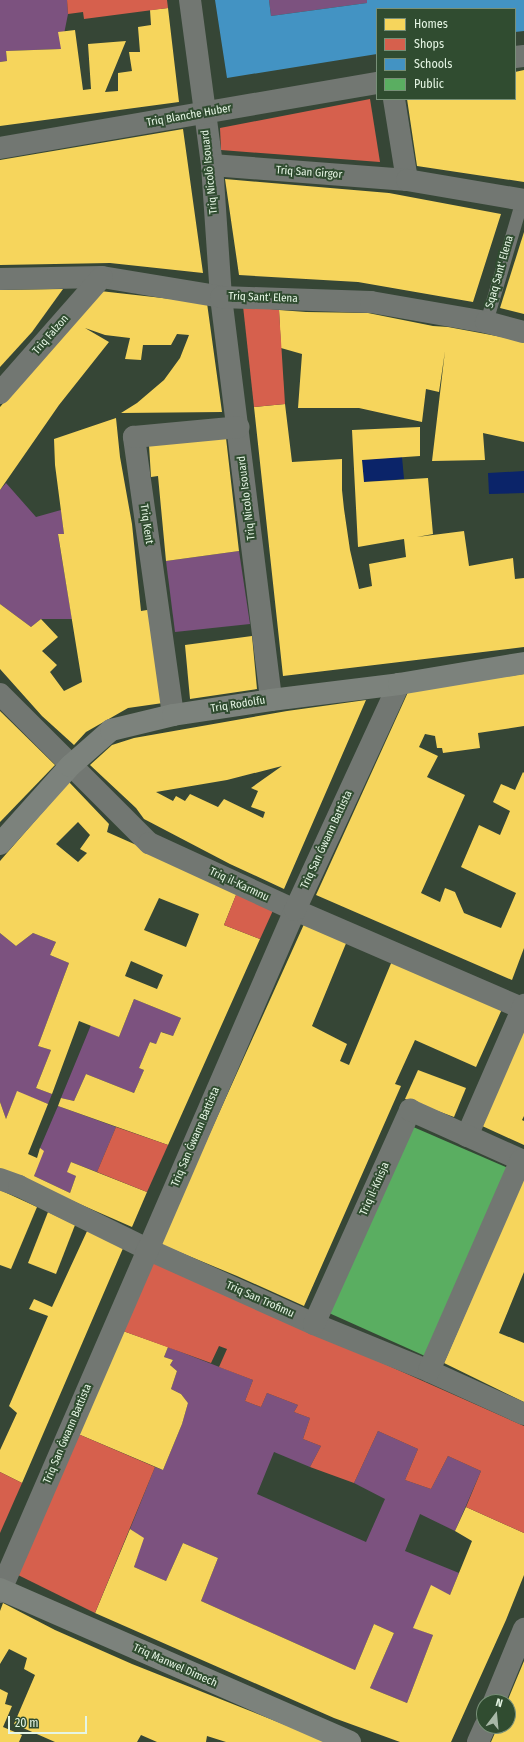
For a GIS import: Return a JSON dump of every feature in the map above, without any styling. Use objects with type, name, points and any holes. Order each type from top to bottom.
[{"type":"street","name":"Triq Nicolò Isouard","points":[[190,0],[212,165],[221,297]]},
{"type":"street","name":"Triq Blanche Huber","points":[[0,148],[376,83]]},
{"type":"street","points":[[394,100],[407,180]]},
{"type":"street","name":"Triq San Girgor","points":[[212,165],[407,180],[523,200]]},
{"type":"street","name":"Triq Sant' Elena","points":[[0,279],[102,277],[221,297],[371,302],[486,322],[524,332]]},
{"type":"street","name":"Triq Falzon","points":[[0,393],[102,277]]},
{"type":"street","name":"Triq Nicolo Isouard","points":[[221,297],[239,427],[271,700]]},
{"type":"street","name":"Triq Kent","points":[[173,715],[134,436],[239,427]]},
{"type":"street","name":"Triq Rodolfu","points":[[0,844],[70,766],[111,730],[173,715],[271,700],[399,684],[524,663]]},
{"type":"street","name":"Triq San Ġwann Battista","points":[[0,1591],[295,910],[399,684]]},
{"type":"street","name":"Triq il-Karmnu","points":[[0,694],[70,766],[149,843],[295,910],[524,1007]]},
{"type":"street","points":[[467,1136],[524,1007]]},
{"type":"street","name":"Triq il-Knisja","points":[[314,1324],[410,1110],[521,1160],[429,1371]]},
{"type":"street","name":"Triq San Trofimu","points":[[0,1179],[19,1186],[147,1249],[314,1324],[429,1371],[524,1414]]},
{"type":"street","name":"Triq Manwel Dimech","points":[[0,1591],[350,1742]]},
{"type":"street","points":[[497,1694],[524,1629]]},
{"type":"lane","name":"Sqaq Sant' Elena","points":[[486,322],[523,200]]},
{"type":"shaded area","points":[[0,0],[67,0],[68,14],[61,49],[6,51],[7,61],[0,62]]},
{"type":"shaded area","points":[[269,0],[367,0],[367,3],[271,16]]},
{"type":"shaded area","points":[[402,457],[404,479],[364,482],[362,460]]},
{"type":"shaded area","points":[[524,471],[524,493],[489,494],[488,473]]},
{"type":"shaded area","points":[[6,483],[36,517],[61,510],[64,534],[58,535],[72,619],[41,619],[31,627],[0,604],[0,490]]},
{"type":"shaded area","points":[[239,551],[250,624],[175,632],[166,561]]},
{"type":"shaded area","points":[[0,933],[16,946],[33,933],[56,942],[50,955],[69,963],[38,1046],[51,1050],[36,1088],[52,1094],[48,1104],[17,1092],[6,1119],[0,1102]]},
{"type":"shaded area","points":[[134,999],[181,1018],[173,1036],[162,1032],[156,1044],[150,1042],[139,1068],[144,1070],[134,1093],[86,1074],[74,1101],[61,1098],[91,1025],[119,1037]]},
{"type":"shaded area","points":[[58,1106],[116,1127],[97,1172],[71,1162],[68,1172],[76,1176],[70,1193],[34,1176],[40,1148]]},
{"type":"shaded area","points":[[168,1347],[253,1380],[245,1401],[261,1407],[267,1393],[298,1405],[294,1412],[310,1418],[303,1439],[321,1446],[310,1467],[274,1452],[257,1494],[366,1542],[385,1499],[354,1483],[378,1431],[418,1449],[405,1480],[431,1489],[448,1456],[481,1471],[455,1531],[420,1514],[405,1551],[459,1573],[450,1595],[431,1586],[414,1628],[433,1635],[407,1703],[370,1688],[394,1633],[374,1624],[355,1670],[201,1601],[218,1558],[183,1543],[166,1581],[134,1567],[143,1538],[130,1529],[155,1467],[163,1470],[182,1424],[188,1403],[181,1394],[171,1389],[177,1371],[170,1365],[173,1360],[164,1357]]},
{"type":"building: Homes","points":[[168,8],[179,102],[0,126],[0,62],[7,61],[6,51],[61,49],[58,32],[75,30],[83,90],[91,89],[88,44],[126,41],[105,92],[118,91],[118,73],[132,71],[129,52],[140,52],[138,27],[151,25],[150,10]]},
{"type":"building: Homes","points":[[524,70],[524,182],[417,166],[407,100],[516,100],[516,72]]},
{"type":"building: Homes","points":[[183,129],[203,273],[110,263],[0,265],[0,160]]},
{"type":"building: Homes","points":[[225,179],[389,193],[501,214],[473,302],[358,282],[239,275]]},
{"type":"building: Homes","points":[[524,232],[524,314],[500,308]]},
{"type":"building: Homes","points":[[63,289],[32,332],[0,367],[0,290]]},
{"type":"building: Homes","points":[[100,291],[207,303],[222,412],[121,413],[137,403],[164,380],[180,358],[189,335],[177,334],[171,345],[143,345],[141,360],[125,359],[130,338],[105,335],[85,328],[109,342],[59,405],[0,490],[0,407]]},
{"type":"building: Homes","points":[[279,310],[368,313],[433,326],[448,327],[524,341],[524,442],[483,433],[485,460],[432,461],[445,351],[439,392],[426,389],[422,422],[359,408],[298,408],[302,354],[281,348]]},
{"type":"building: Homes","points":[[285,404],[292,462],[342,459],[342,490],[344,509],[350,550],[359,589],[372,586],[369,564],[406,557],[404,539],[358,547],[352,430],[420,427],[420,456],[362,460],[364,482],[428,478],[433,534],[417,537],[464,531],[469,566],[513,558],[515,579],[524,578],[524,647],[283,676],[254,407]]},
{"type":"building: Homes","points":[[116,418],[120,457],[132,524],[141,611],[153,609],[163,703],[128,708],[86,732],[74,745],[42,716],[0,669],[0,604],[31,627],[41,619],[58,637],[42,651],[57,665],[50,672],[64,691],[82,682],[58,534],[64,534],[55,465],[54,439]]},
{"type":"building: Homes","points":[[226,438],[239,551],[166,561],[158,476],[151,477],[149,445]]},
{"type":"building: Homes","points":[[252,636],[257,689],[190,699],[185,645]]},
{"type":"building: Homes","points":[[524,674],[524,726],[478,733],[480,748],[443,753],[442,748],[437,748],[435,736],[425,734],[419,747],[438,756],[427,777],[465,795],[421,893],[440,902],[445,888],[455,892],[464,913],[501,928],[516,893],[461,867],[479,825],[500,835],[510,811],[493,802],[501,784],[515,790],[523,772],[524,773],[524,948],[512,980],[316,895],[409,690]]},
{"type":"building: Homes","points":[[366,700],[284,889],[230,864],[144,819],[136,808],[90,765],[112,745],[134,738],[287,711]],"holes":[[[282,766],[251,788],[258,791],[251,807],[265,812],[263,818],[224,799],[218,807],[190,794],[185,801],[176,796],[173,801],[156,792],[227,780]]]},
{"type":"building: Homes","points":[[0,711],[55,765],[0,822]]},
{"type":"building: Homes","points":[[69,782],[109,824],[107,832],[238,890],[224,925],[260,939],[168,1145],[58,1106],[61,1098],[74,1101],[86,1074],[134,1093],[144,1070],[139,1068],[150,1042],[156,1044],[161,1032],[173,1036],[181,1018],[134,999],[119,1037],[79,1021],[52,1094],[36,1088],[51,1050],[38,1046],[69,963],[50,955],[56,942],[33,933],[16,946],[0,933],[0,861]],"holes":[[[78,822],[90,835],[80,849],[87,853],[78,862],[56,844]],[[159,898],[199,914],[186,947],[144,930]],[[131,961],[163,975],[157,989],[125,976]]]},
{"type":"building: Homes","points":[[305,922],[347,941],[312,1026],[347,1044],[340,1061],[349,1065],[392,961],[502,1009],[476,1067],[415,1040],[395,1084],[401,1086],[304,1306],[160,1244]]},
{"type":"building: Homes","points":[[524,1019],[524,1116],[522,1120],[524,1121],[524,1145],[480,1125]]},
{"type":"building: Homes","points":[[418,1070],[466,1088],[454,1117],[405,1099]]},
{"type":"building: Homes","points":[[17,1091],[48,1104],[28,1154],[37,1158],[40,1148],[44,1151],[34,1176],[70,1193],[76,1176],[67,1172],[71,1162],[147,1192],[132,1227],[0,1169],[0,1102],[6,1119]]},
{"type":"building: Homes","points":[[524,1177],[524,1272],[499,1333],[524,1343],[524,1402],[444,1363]]},
{"type":"building: Homes","points":[[0,1190],[37,1207],[11,1269],[0,1265]]},
{"type":"building: Homes","points":[[48,1212],[75,1225],[56,1274],[28,1263]]},
{"type":"building: Homes","points":[[88,1229],[124,1246],[22,1483],[0,1472],[0,1450],[17,1413],[9,1406],[48,1316],[29,1309],[34,1299],[52,1307]]},
{"type":"building: Homes","points":[[123,1331],[168,1347],[164,1357],[173,1360],[170,1365],[177,1371],[171,1389],[181,1394],[188,1403],[182,1424],[163,1470],[78,1434]]},
{"type":"building: Homes","points":[[466,1507],[524,1533],[524,1575],[506,1620],[451,1742],[400,1742],[334,1718],[95,1613],[130,1529],[144,1538],[134,1567],[166,1581],[183,1543],[218,1558],[201,1601],[355,1670],[374,1624],[394,1633],[370,1688],[407,1703],[433,1635],[413,1628],[431,1585],[450,1595],[472,1541],[455,1531]]},
{"type":"building: Homes","points":[[3,1603],[55,1630],[132,1664],[328,1742],[226,1742],[207,1736],[206,1742],[157,1742],[141,1735],[137,1742],[55,1742],[14,1724],[35,1675],[24,1669],[27,1658],[9,1649],[0,1664],[0,1611]]},
{"type":"building: Homes","points":[[524,1661],[524,1742],[491,1742],[494,1734],[516,1734],[516,1694],[510,1694]]},
{"type":"building: Homes","points":[[0,1689],[8,1693],[5,1704],[12,1706],[3,1727],[22,1735],[19,1742],[0,1742]]},
{"type":"building: Shops","points":[[67,0],[167,0],[168,8],[84,19],[83,12],[68,14]]},
{"type":"building: Shops","points":[[370,99],[380,162],[221,150],[220,128]]},
{"type":"building: Shops","points":[[243,306],[279,310],[285,404],[254,407]]},
{"type":"building: Shops","points":[[238,890],[275,906],[260,939],[224,925]]},
{"type":"building: Shops","points":[[116,1127],[168,1145],[147,1192],[97,1172]]},
{"type":"building: Shops","points":[[153,1261],[524,1426],[524,1533],[466,1507],[481,1471],[448,1456],[431,1489],[405,1480],[418,1449],[378,1431],[354,1483],[310,1467],[321,1446],[303,1439],[310,1418],[294,1412],[298,1405],[267,1393],[261,1407],[245,1401],[253,1380],[219,1367],[227,1349],[219,1346],[211,1363],[123,1331]]},
{"type":"building: Shops","points":[[78,1434],[155,1467],[95,1613],[16,1574]]},
{"type":"building: Shops","points":[[0,1472],[22,1483],[0,1533]]},
{"type":"building: Schools","points":[[215,0],[269,0],[271,16],[367,3],[367,0],[524,0],[524,31],[516,32],[516,8],[376,8],[376,54],[227,78]]},
{"type":"building: Public","points":[[411,1126],[508,1168],[425,1356],[329,1313]]}]
